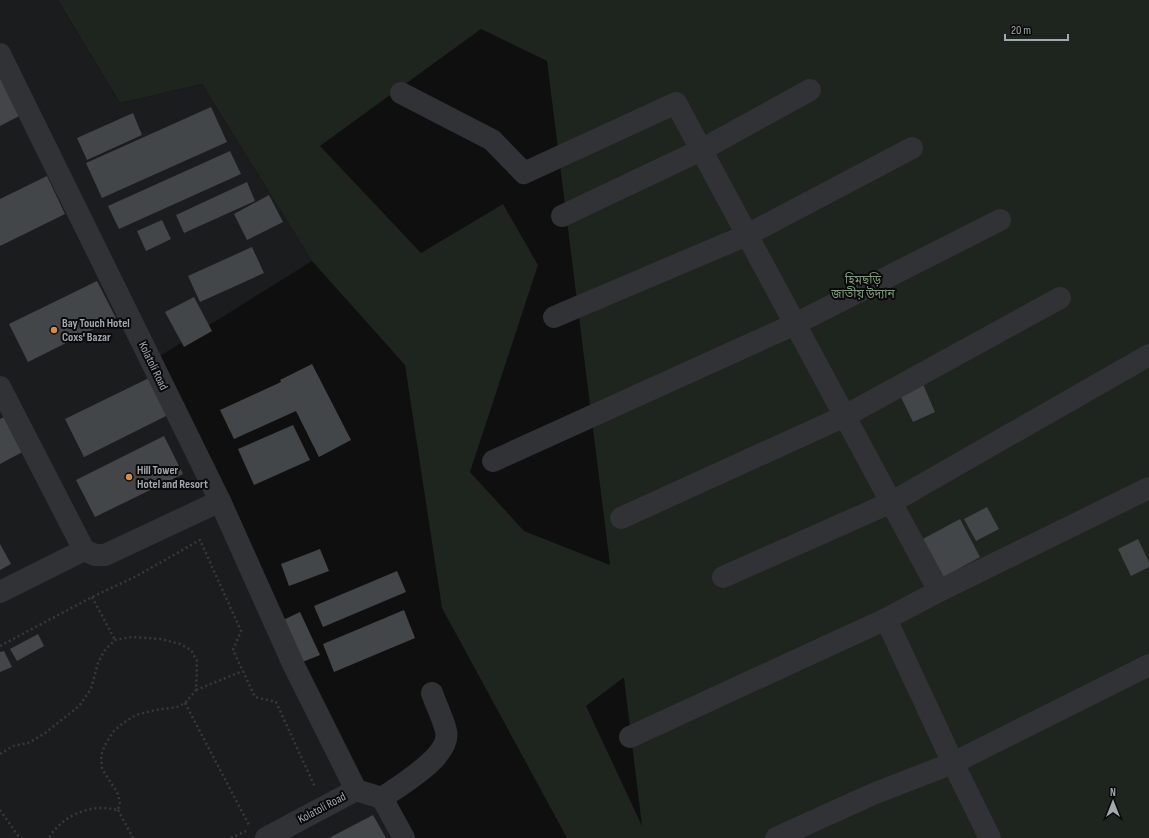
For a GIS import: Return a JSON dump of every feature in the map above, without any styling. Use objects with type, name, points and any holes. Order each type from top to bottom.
[{"type":"street","name":"Kolatoli Road","points":[[0,54],[220,501],[294,666],[356,790]]},
{"type":"street","points":[[562,216],[701,150],[810,90]]},
{"type":"street","points":[[401,93],[492,140],[524,173],[676,103],[939,591]]},
{"type":"street","points":[[554,317],[747,235],[912,148]]},
{"type":"street","points":[[493,461],[795,324],[1000,220]]},
{"type":"street","points":[[621,518],[845,416],[1060,298]]},
{"type":"street","points":[[723,577],[892,502],[1149,355]]},
{"type":"street","points":[[0,387],[84,550],[94,555],[105,555],[220,501]]},
{"type":"street","points":[[630,737],[886,619],[939,591],[1149,488]]},
{"type":"street","points":[[0,592],[84,550]]},
{"type":"street","points":[[886,619],[953,763],[990,838]]},
{"type":"street","points":[[776,838],[873,794],[953,763],[1149,665]]},
{"type":"street","points":[[404,838],[382,798],[434,761],[444,748],[447,732],[432,693]]},
{"type":"street","name":"Kolatoli Road","points":[[266,838],[356,790],[382,798]]},
{"type":"path","points":[[0,646],[92,597],[135,577],[200,540],[241,630],[233,650],[255,697],[276,702],[317,794]]},
{"type":"path","points":[[92,597],[115,640]]},
{"type":"path","points":[[0,754],[13,746],[28,743],[44,734],[79,706],[91,689],[98,663],[104,650],[115,640],[132,636],[161,639],[180,644],[191,650],[197,661],[196,690]]},
{"type":"path","points":[[133,838],[118,810],[120,802],[116,792],[102,769],[101,756],[113,732],[123,723],[136,715],[155,710],[177,707],[185,703],[196,690],[243,671]]},
{"type":"path","points":[[185,703],[250,828],[231,838]]},
{"type":"path","points":[[49,838],[53,831],[62,823],[86,810],[102,808],[118,810]]},
{"type":"path","points":[[0,810],[19,837],[22,838]]},
{"type":"shaded area","points":[[0,0],[58,0],[120,103],[202,84],[312,261],[152,361],[347,776],[414,838],[0,838]]},
{"type":"green space","name":"হিমছড়ি জাতীয় উদ্যান","points":[[58,0],[1149,0],[1149,838],[567,838],[442,608],[405,365],[312,261],[202,84],[120,103]],"holes":[[[481,29],[547,61],[610,565],[524,531],[470,472],[538,265],[503,204],[421,253],[320,146]],[[624,678],[642,826],[586,706]]]},
{"type":"building","points":[[0,72],[27,112],[0,126]]},
{"type":"building","points":[[211,107],[227,142],[102,198],[86,163]]},
{"type":"building","points":[[133,113],[142,135],[87,160],[77,138]]},
{"type":"building","points":[[230,151],[241,174],[119,229],[108,206]]},
{"type":"building","points":[[47,176],[65,214],[0,246],[0,199]]},
{"type":"building","points":[[247,182],[255,201],[184,233],[176,215]]},
{"type":"building","points":[[269,195],[283,222],[247,240],[234,214]]},
{"type":"building","points":[[162,220],[171,239],[146,251],[137,231]]},
{"type":"building","points":[[252,247],[264,273],[200,302],[188,276]]},
{"type":"building","points":[[97,281],[116,318],[28,362],[9,324]]},
{"type":"building","points":[[194,297],[212,331],[184,347],[165,312]]},
{"type":"building","points":[[312,364],[351,440],[319,457],[296,411],[234,439],[220,410],[281,382],[280,380]]},
{"type":"building","points":[[153,376],[172,413],[84,457],[65,419]]},
{"type":"building","points":[[922,382],[935,412],[913,422],[899,393]]},
{"type":"building","points":[[10,414],[28,449],[0,464],[0,419]]},
{"type":"building","points":[[293,425],[310,460],[254,485],[238,449]]},
{"type":"building","points":[[164,436],[183,474],[95,517],[76,480]]},
{"type":"building","points":[[987,507],[999,529],[976,541],[964,519]]},
{"type":"building","points":[[960,519],[980,557],[942,578],[921,540]]},
{"type":"building","points":[[1138,539],[1149,562],[1149,567],[1131,576],[1118,549]]},
{"type":"building","points":[[0,544],[11,564],[0,570]]},
{"type":"building","points":[[320,549],[329,571],[289,586],[281,564]]},
{"type":"building","points":[[397,571],[406,592],[323,627],[314,606]]},
{"type":"building","points":[[404,610],[415,638],[334,672],[323,644]]},
{"type":"building","points":[[300,612],[320,655],[300,663],[281,621]]},
{"type":"building","points":[[38,634],[44,646],[17,661],[10,649]]},
{"type":"building","points":[[4,651],[12,667],[0,672],[0,652]]},
{"type":"building","points":[[373,815],[386,838],[329,838]]},
{"type":"place","name":"Bay Touch Hotel Coxs' Bazar","points":[[54,330]]},
{"type":"place","name":"Hill Tower Hotel and Resort","points":[[129,477]]}]
